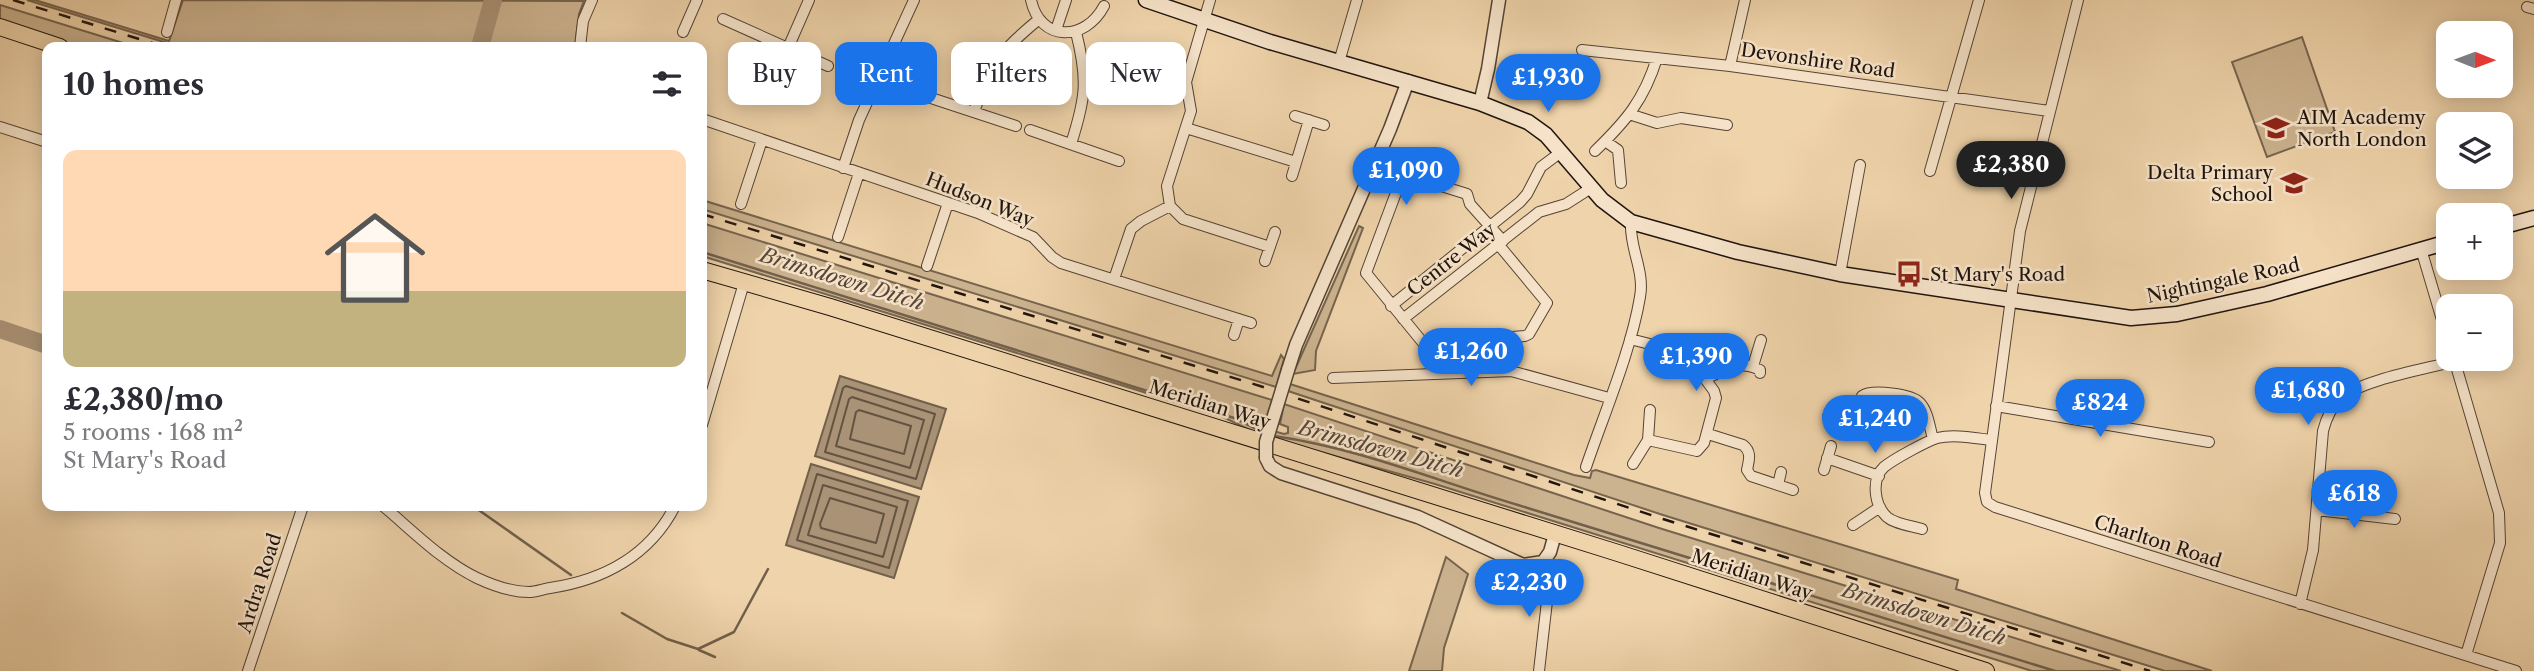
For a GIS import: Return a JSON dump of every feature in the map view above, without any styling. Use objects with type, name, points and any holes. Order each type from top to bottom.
[{"type":"main road","points":[[1146,0],[1270,42],[1480,103],[1528,122],[1546,135],[1602,200],[1631,222]]},
{"type":"main road","points":[[0,27],[45,42]]},
{"type":"main road","points":[[2513,224],[2534,218]]},
{"type":"main road","name":"Nightingale Road","points":[[1631,222],[1738,252],[1840,274],[2131,318],[2160,317],[2286,289],[2436,245]]},
{"type":"main road","name":"Meridian Way","points":[[707,272],[830,307],[1986,671]]},
{"type":"street","points":[[167,32],[176,0]]},
{"type":"street","points":[[581,42],[583,21],[592,0]]},
{"type":"street","points":[[683,33],[697,0]]},
{"type":"street","points":[[791,42],[809,0]]},
{"type":"street","points":[[844,167],[859,120],[914,0]]},
{"type":"street","points":[[1031,0],[1038,20],[1056,30],[1076,32],[1095,21],[1104,6]]},
{"type":"street","points":[[1056,30],[1066,0]]},
{"type":"street","points":[[1210,0],[1186,82],[1191,111],[1167,186],[1170,206],[1183,219],[1270,247]]},
{"type":"street","points":[[1339,62],[1357,0]]},
{"type":"street","points":[[1480,103],[1499,0]]},
{"type":"street","points":[[1730,66],[1745,0]]},
{"type":"street","points":[[1930,171],[1979,0]]},
{"type":"street","points":[[2010,298],[2020,231],[2078,0]]},
{"type":"street","points":[[723,19],[775,42]]},
{"type":"street","points":[[974,112],[994,63],[1008,44],[1038,20]]},
{"type":"street","points":[[1071,145],[1082,111],[1086,86],[1076,32]]},
{"type":"street","name":"Devonshire Road","points":[[1582,50],[1730,66],[2049,111]]},
{"type":"street","points":[[1595,151],[1629,114],[1648,85],[1657,58]]},
{"type":"street","points":[[821,63],[828,66]]},
{"type":"street","points":[[1408,81],[1296,345],[1266,442],[1266,458],[1270,466],[1281,473],[1418,517],[1523,565],[1543,562],[1550,552],[1555,534]]},
{"type":"street","points":[[937,100],[1016,126]]},
{"type":"street","points":[[1629,114],[1657,123],[1681,118],[1727,125]]},
{"type":"street","points":[[1295,116],[1324,125]]},
{"type":"street","points":[[1292,176],[1309,120]]},
{"type":"street","name":"Hudson Way","points":[[707,121],[978,213],[1033,237],[1056,260],[1251,323]]},
{"type":"street","points":[[0,127],[42,140]]},
{"type":"street","points":[[1186,128],[1296,162]]},
{"type":"street","points":[[1030,130],[1119,160]]},
{"type":"street","points":[[741,204],[762,140]]},
{"type":"street","points":[[1605,141],[1618,150],[1621,183]]},
{"type":"street","name":"Centre Way","points":[[1561,152],[1541,167],[1520,202],[1391,306],[1403,319],[1539,212],[1566,204],[1591,188]]},
{"type":"street","points":[[1840,274],[1860,165]]},
{"type":"street","points":[[838,237],[859,173]]},
{"type":"street","points":[[1391,306],[1366,273],[1403,174],[1467,194],[1470,204],[1489,225],[1547,303],[1529,334],[1424,344],[1403,319]]},
{"type":"street","points":[[927,266],[948,203]]},
{"type":"street","points":[[1114,279],[1131,229],[1170,206]]},
{"type":"street","points":[[1587,467],[1630,339],[1641,286],[1631,222]]},
{"type":"street","points":[[1265,261],[1275,232]]},
{"type":"street","points":[[2421,249],[2436,300]]},
{"type":"street","points":[[707,408],[744,283]]},
{"type":"street","name":"Charlton Road","points":[[2010,298],[1991,440],[1985,494],[1987,502],[1995,507],[2516,671]]},
{"type":"street","points":[[1234,335],[1239,319]]},
{"type":"street","points":[[1630,339],[1681,352],[1694,363],[1716,398],[1708,434],[1697,450],[1648,440]]},
{"type":"street","points":[[1706,379],[1737,365],[1756,370],[1761,340]]},
{"type":"street","points":[[2300,604],[2313,550],[2323,431],[2327,417],[2340,398],[2367,385],[2436,365]]},
{"type":"street","points":[[1333,378],[1511,371],[1609,398]]},
{"type":"street","points":[[2457,371],[2499,513],[2501,530],[2500,543],[2466,655]]},
{"type":"street","points":[[1828,416],[1852,421],[1862,396],[1872,391],[1911,397],[1924,408],[1934,439]]},
{"type":"street","points":[[1996,406],[2209,442]]},
{"type":"street","points":[[1633,464],[1648,440],[1650,410]]},
{"type":"street","points":[[1708,434],[1743,444],[1749,452],[1748,473],[1793,490]]},
{"type":"street","points":[[1922,529],[1890,519],[1880,507],[1876,496],[1879,476],[1884,467],[1934,439],[1960,437],[1991,440]]},
{"type":"street","points":[[1824,470],[1831,446]]},
{"type":"street","points":[[1827,458],[1879,476]]},
{"type":"street","points":[[1778,485],[1781,472]]},
{"type":"street","points":[[1853,525],[1880,507]]},
{"type":"street","points":[[2317,510],[2395,519]]},
{"type":"street","name":"Ardra Road","points":[[248,671],[301,511]]},
{"type":"street","points":[[389,511],[446,558],[476,577],[496,586],[529,592],[595,578],[619,566],[642,551],[656,536],[672,511]]},
{"type":"street","points":[[1539,671],[1550,575],[1543,562]]},
{"type":"shaded area","points":[[27,0],[35,0],[169,41],[183,0],[584,1],[579,14],[576,42],[164,42]]},
{"type":"shaded area","points":[[0,5],[120,42],[57,42],[0,24]]},
{"type":"shaded area","points":[[2302,37],[2335,132],[2267,157],[2232,62]]},
{"type":"shaded area","points":[[707,202],[1272,376],[1281,355],[1284,359],[1276,387],[707,211]]},
{"type":"shaded area","points":[[707,225],[1272,400],[1263,428],[1288,433],[1288,427],[1280,424],[1284,404],[1659,528],[2121,671],[2032,671],[1435,484],[1260,435],[1221,416],[707,258]]},
{"type":"shaded area","points":[[1359,226],[1363,228],[1316,351],[1315,370],[1293,374]]},
{"type":"shaded area","points":[[1290,384],[1574,475],[1590,478],[1592,471],[1596,470],[1958,580],[1956,589],[2212,671],[2165,671],[1663,515],[1288,391]]},
{"type":"shaded area","points":[[1446,557],[1468,574],[1444,648],[1442,671],[1409,671]]},
{"type":"water","points":[[840,376],[946,409],[921,489],[815,456]]},
{"type":"water","points":[[811,464],[919,497],[894,578],[786,545]]},
{"type":"waterway","points":[[481,42],[493,0]]},
{"type":"waterway","name":"Brimsdown Ditch","points":[[707,254],[1234,418],[1265,433]]},
{"type":"waterway","points":[[0,329],[42,343]]},
{"type":"waterway","name":"Brimsdown Ditch","points":[[1274,436],[1367,457],[2055,671]]},
{"type":"waterway","points":[[480,511],[571,575]]},
{"type":"waterway","points":[[622,613],[667,639],[698,649],[734,632],[768,569]]},
{"type":"waterway","points":[[699,650],[715,657]]},
{"type":"railway","points":[[13,0],[149,42]]},
{"type":"railway","points":[[707,216],[1260,386],[1663,519],[2150,671]]},
{"type":"place","name":"AIM Academy North London","points":[[2276,128]]},
{"type":"place","name":"Delta Primary School","points":[[2294,183]]},
{"type":"place","name":"St Mary's Road","points":[[1909,274]]}]
